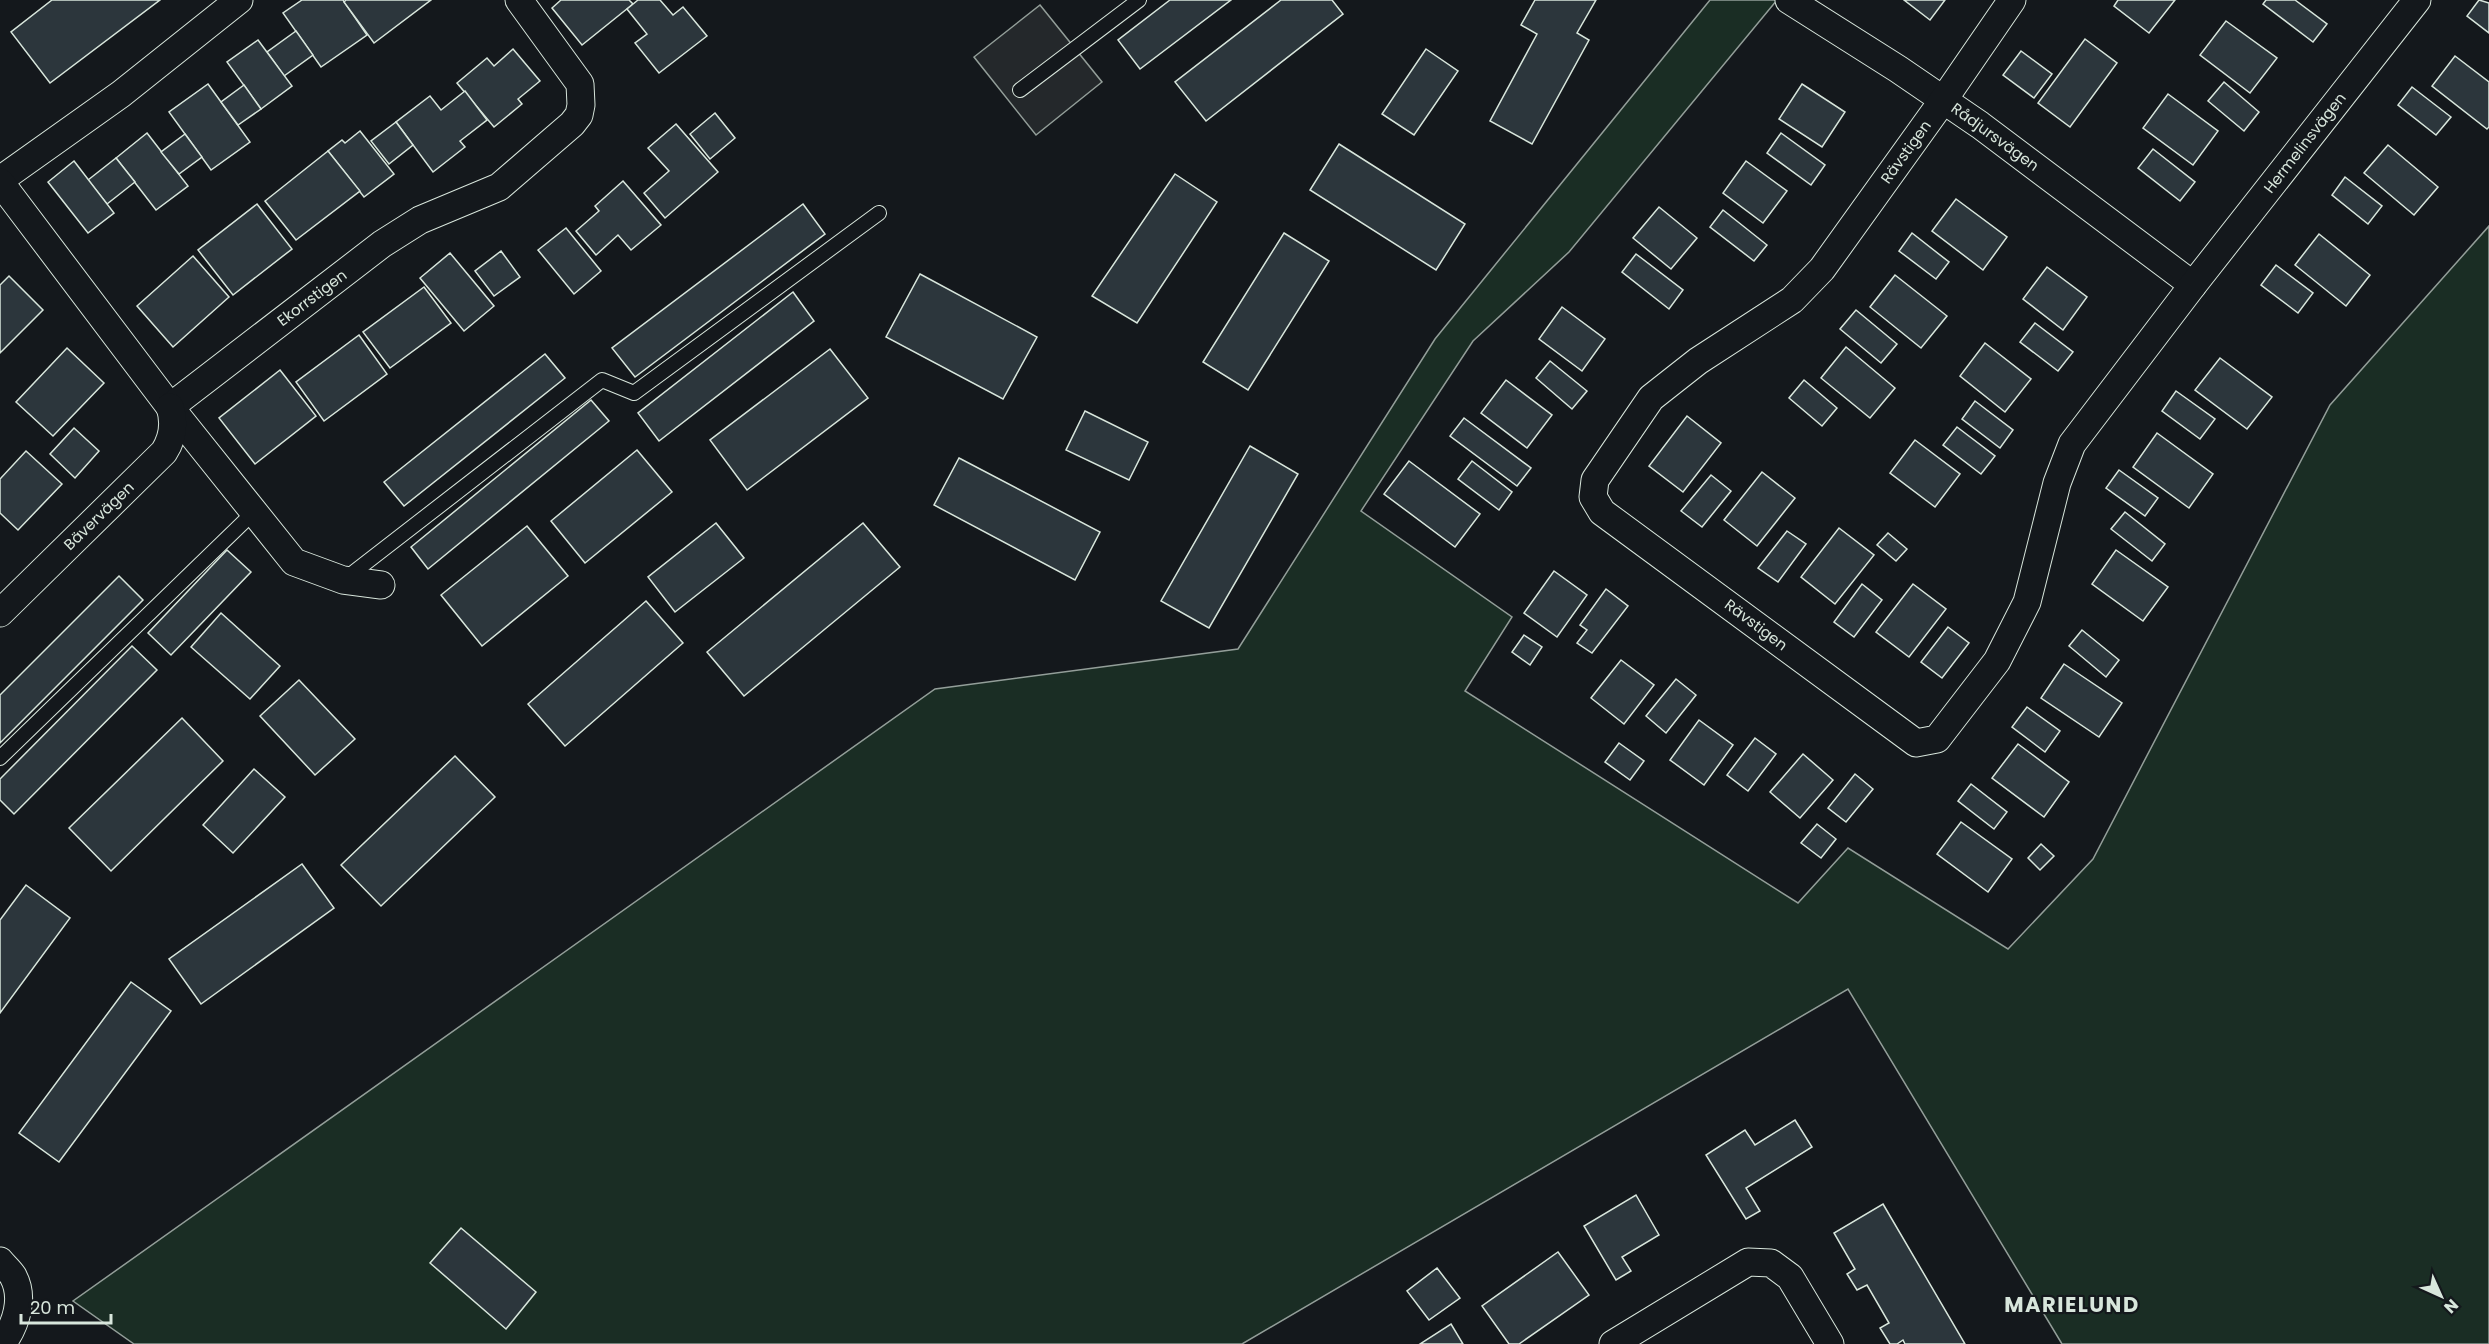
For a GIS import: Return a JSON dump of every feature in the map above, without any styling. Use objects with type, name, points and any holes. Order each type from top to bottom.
[{"type":"street","points":[[239,0],[121,94],[0,181],[170,407],[294,562],[343,580],[381,585]]},
{"type":"street","name":"Ekorrstigen","points":[[170,407],[382,244],[420,220],[499,187],[572,124],[579,115],[581,105],[580,84],[519,0]]},
{"type":"street","name":"Rådjursvägen","points":[[1790,0],[1944,99],[2193,285]]},
{"type":"street","points":[[1944,99],[2012,0]]},
{"type":"street","name":"Hermelinsvägen","points":[[2193,285],[2417,0]]},
{"type":"street","name":"Rävstigen","points":[[1944,99],[1822,269],[1792,300],[1698,361],[1651,398],[1595,480],[1593,497],[1602,512],[1916,743],[1936,740],[1997,662],[2027,602],[2057,483],[2072,444],[2193,285]]},
{"type":"street","name":"Bävervägen","points":[[0,613],[164,452],[171,441],[173,418],[170,407]]},
{"type":"street","points":[[0,1262],[13,1276],[20,1300],[11,1331],[2,1344]]},
{"type":"street","points":[[1613,1344],[1748,1262],[1772,1263],[1790,1277],[1830,1344]]},
{"type":"lane","points":[[1020,90],[1139,0]]},
{"type":"lane","points":[[343,580],[602,380],[634,393],[879,213]]},
{"type":"lane","points":[[0,758],[254,512]]},
{"type":"green space","points":[[1710,0],[1777,0],[1569,252],[1473,341],[1361,511],[1512,617],[1465,691],[1798,903],[1848,848],[2008,949],[2093,859],[2330,405],[2489,226],[2489,1344],[2062,1344],[1848,989],[1242,1344],[134,1344],[73,1301],[935,689],[1238,649],[1435,339]]},
{"type":"shaded area","points":[[1040,5],[1102,82],[1036,135],[974,57]]},
{"type":"building","points":[[52,0],[160,0],[50,83],[11,32]]},
{"type":"building","points":[[302,0],[343,0],[367,35],[321,67],[283,13]]},
{"type":"building","points":[[346,0],[431,0],[374,43],[344,2]]},
{"type":"building","points":[[561,0],[629,0],[633,4],[582,45],[552,8]]},
{"type":"building","points":[[638,0],[660,0],[673,15],[683,7],[707,36],[659,73],[635,43],[647,34],[627,9]]},
{"type":"building","points":[[1170,0],[1231,0],[1140,69],[1118,40]]},
{"type":"building","points":[[1281,0],[1332,0],[1343,14],[1206,121],[1175,82]]},
{"type":"building","points":[[1535,0],[1596,0],[1577,33],[1589,40],[1532,144],[1490,121],[1537,34],[1521,25]]},
{"type":"building","points":[[1904,0],[1945,0],[1930,20]]},
{"type":"building","points":[[2118,0],[2175,0],[2149,33],[2114,6]]},
{"type":"building","points":[[2266,0],[2295,0],[2327,24],[2313,42],[2263,4]]},
{"type":"building","points":[[2479,0],[2489,3],[2489,33],[2467,16]]},
{"type":"building","points":[[2226,21],[2277,58],[2250,93],[2200,55]]},
{"type":"building","points":[[296,31],[313,55],[284,76],[267,52]]},
{"type":"building","points":[[2085,39],[2117,63],[2070,127],[2038,103]]},
{"type":"building","points":[[258,40],[292,86],[261,109],[227,62]]},
{"type":"building","points":[[513,49],[540,81],[518,99],[522,104],[494,127],[457,83],[487,58],[494,66]]},
{"type":"building","points":[[1426,49],[1458,71],[1414,135],[1382,114]]},
{"type":"building","points":[[2021,51],[2052,74],[2034,98],[2003,75]]},
{"type":"building","points":[[2455,56],[2489,82],[2489,127],[2487,129],[2432,86]]},
{"type":"building","points":[[2224,82],[2259,112],[2244,131],[2208,101]]},
{"type":"building","points":[[208,84],[250,142],[211,170],[169,112]]},
{"type":"building","points":[[1802,84],[1845,112],[1822,147],[1779,119]]},
{"type":"building","points":[[244,85],[261,109],[238,125],[221,102]]},
{"type":"building","points":[[2412,87],[2451,117],[2436,135],[2398,105]]},
{"type":"building","points":[[465,91],[487,120],[460,141],[465,147],[433,172],[396,122],[430,96],[441,110]]},
{"type":"building","points":[[2168,94],[2218,131],[2193,165],[2143,128]]},
{"type":"building","points":[[715,113],[735,138],[710,159],[690,134]]},
{"type":"building","points":[[396,122],[413,145],[389,164],[371,141]]},
{"type":"building","points":[[676,124],[718,172],[665,218],[644,193],[669,171],[648,148]]},
{"type":"building","points":[[360,131],[394,174],[364,197],[328,151],[342,140],[345,143]]},
{"type":"building","points":[[147,133],[188,186],[156,210],[116,158]]},
{"type":"building","points":[[1781,133],[1825,165],[1811,185],[1767,153]]},
{"type":"building","points":[[185,134],[202,157],[179,174],[161,152]]},
{"type":"building","points":[[1339,144],[1465,224],[1436,270],[1310,190]]},
{"type":"building","points":[[2388,145],[2438,187],[2414,215],[2364,173]]},
{"type":"building","points":[[2153,149],[2195,182],[2180,201],[2138,168]]},
{"type":"building","points":[[328,151],[360,191],[296,240],[265,201]]},
{"type":"building","points":[[116,158],[135,182],[107,204],[88,180]]},
{"type":"building","points":[[74,161],[114,213],[88,233],[48,182]]},
{"type":"building","points":[[1746,161],[1787,191],[1763,223],[1723,193]]},
{"type":"building","points":[[1175,174],[1217,202],[1137,323],[1092,296]]},
{"type":"building","points":[[2345,177],[2382,206],[2368,224],[2332,195]]},
{"type":"building","points":[[623,181],[661,225],[631,250],[618,235],[596,255],[576,231],[599,211],[595,206]]},
{"type":"building","points":[[1956,199],[2007,237],[1983,270],[1932,231]]},
{"type":"building","points":[[257,204],[292,249],[233,295],[198,250]]},
{"type":"building","points":[[803,204],[825,234],[635,377],[612,348]]},
{"type":"building","points":[[1659,207],[1697,238],[1671,269],[1633,238]]},
{"type":"building","points":[[1723,210],[1767,245],[1754,261],[1710,227]]},
{"type":"building","points":[[566,228],[601,271],[574,294],[538,250]]},
{"type":"building","points":[[1284,233],[1329,261],[1248,390],[1203,362]]},
{"type":"building","points":[[1912,233],[1949,262],[1936,279],[1899,251]]},
{"type":"building","points":[[2319,234],[2370,275],[2346,306],[2295,265]]},
{"type":"building","points":[[501,251],[520,277],[494,296],[475,271]]},
{"type":"building","points":[[450,253],[494,306],[464,331],[420,278]]},
{"type":"building","points":[[1636,254],[1683,290],[1669,309],[1622,272]]},
{"type":"building","points":[[193,256],[229,297],[173,347],[137,306]]},
{"type":"building","points":[[2276,265],[2313,293],[2298,313],[2261,285]]},
{"type":"building","points":[[2047,267],[2087,297],[2063,330],[2023,299]]},
{"type":"building","points":[[920,274],[1037,337],[1003,399],[886,337]]},
{"type":"building","points":[[1895,275],[1947,316],[1921,348],[1870,307]]},
{"type":"building","points":[[9,276],[43,310],[0,353],[0,285]]},
{"type":"building","points":[[424,287],[451,323],[390,368],[363,332]]},
{"type":"building","points":[[793,292],[814,321],[659,441],[638,413]]},
{"type":"building","points":[[1562,307],[1605,339],[1582,371],[1539,339]]},
{"type":"building","points":[[1856,310],[1897,344],[1881,363],[1840,329]]},
{"type":"building","points":[[2035,323],[2073,352],[2058,371],[2020,342]]},
{"type":"building","points":[[359,335],[387,374],[324,421],[296,382]]},
{"type":"building","points":[[1985,343],[2031,379],[2005,412],[1960,376]]},
{"type":"building","points":[[1846,347],[1895,388],[1870,418],[1821,378]]},
{"type":"building","points":[[67,348],[104,383],[53,436],[16,402]]},
{"type":"building","points":[[830,349],[868,398],[747,490],[710,440]]},
{"type":"building","points":[[545,354],[565,378],[404,506],[384,482]]},
{"type":"building","points":[[2220,358],[2272,397],[2247,429],[2195,390]]},
{"type":"building","points":[[1550,361],[1587,391],[1572,409],[1536,378]]},
{"type":"building","points":[[280,370],[316,416],[255,464],[219,418]]},
{"type":"building","points":[[1506,380],[1552,415],[1527,448],[1481,413]]},
{"type":"building","points":[[1804,380],[1837,408],[1822,426],[1789,398]]},
{"type":"building","points":[[2176,391],[2215,419],[2200,439],[2162,411]]},
{"type":"building","points":[[591,400],[609,421],[428,569],[411,547]]},
{"type":"building","points":[[1975,401],[2013,430],[2000,448],[1962,419]]},
{"type":"building","points":[[1085,411],[1148,442],[1129,480],[1066,450]]},
{"type":"building","points":[[1687,416],[1721,443],[1683,492],[1649,466]]},
{"type":"building","points":[[1464,418],[1531,468],[1517,486],[1450,436]]},
{"type":"building","points":[[1957,427],[1995,456],[1981,474],[1943,445]]},
{"type":"building","points":[[74,428],[99,451],[75,478],[50,454]]},
{"type":"building","points":[[2157,433],[2213,474],[2189,508],[2133,467]]},
{"type":"building","points":[[1915,440],[1960,474],[1935,507],[1890,473]]},
{"type":"building","points":[[1250,446],[1298,474],[1209,628],[1161,601]]},
{"type":"building","points":[[637,450],[672,492],[585,563],[551,521]]},
{"type":"building","points":[[26,451],[62,484],[18,530],[0,513],[0,479]]},
{"type":"building","points":[[959,458],[1100,532],[1075,580],[934,505]]},
{"type":"building","points":[[1409,461],[1480,514],[1455,547],[1384,494]]},
{"type":"building","points":[[1472,461],[1512,492],[1499,510],[1458,479]]},
{"type":"building","points":[[2119,470],[2158,498],[2145,516],[2106,488]]},
{"type":"building","points":[[1762,472],[1795,498],[1757,546],[1724,520]]},
{"type":"building","points":[[1711,475],[1731,491],[1702,527],[1681,511]]},
{"type":"building","points":[[2125,512],[2165,544],[2152,561],[2111,529]]},
{"type":"building","points":[[716,523],[744,558],[675,612],[648,577]]},
{"type":"building","points":[[863,523],[900,567],[744,696],[707,652]]},
{"type":"building","points":[[527,526],[568,576],[482,646],[441,595]]},
{"type":"building","points":[[1839,528],[1874,555],[1835,604],[1801,577]]},
{"type":"building","points":[[1787,531],[1806,544],[1778,582],[1758,568]]},
{"type":"building","points":[[1888,533],[1907,549],[1896,561],[1877,545]]},
{"type":"building","points":[[227,550],[251,572],[171,655],[148,633]]},
{"type":"building","points":[[2116,550],[2168,587],[2143,621],[2092,584]]},
{"type":"building","points":[[1554,571],[1587,595],[1557,637],[1524,613]]},
{"type":"building","points":[[119,576],[143,600],[0,743],[0,695]]},
{"type":"building","points":[[1862,584],[1882,600],[1854,637],[1834,622]]},
{"type":"building","points":[[1913,584],[1946,609],[1909,657],[1876,632]]},
{"type":"building","points":[[1606,589],[1628,606],[1592,653],[1577,643],[1587,630],[1580,625]]},
{"type":"building","points":[[646,601],[683,643],[565,746],[528,704]]},
{"type":"building","points":[[221,613],[280,666],[250,699],[191,647]]},
{"type":"building","points":[[1948,627],[1969,643],[1942,678],[1921,662]]},
{"type":"building","points":[[2082,630],[2119,660],[2106,677],[2069,646]]},
{"type":"building","points":[[1524,635],[1542,647],[1530,665],[1512,652]]},
{"type":"building","points":[[132,646],[157,670],[14,814],[0,800],[0,779]]},
{"type":"building","points":[[1621,660],[1654,685],[1624,724],[1591,698]]},
{"type":"building","points":[[2064,664],[2122,703],[2099,737],[2041,698]]},
{"type":"building","points":[[1676,679],[1696,695],[1666,733],[1646,716]]},
{"type":"building","points":[[299,680],[355,739],[315,775],[260,716]]},
{"type":"building","points":[[2027,707],[2060,731],[2045,752],[2012,727]]},
{"type":"building","points":[[182,718],[223,761],[111,871],[69,828]]},
{"type":"building","points":[[1699,720],[1733,745],[1704,785],[1670,760]]},
{"type":"building","points":[[1755,738],[1776,754],[1748,791],[1727,775]]},
{"type":"building","points":[[1619,743],[1644,761],[1630,780],[1605,762]]},
{"type":"building","points":[[2018,744],[2069,782],[2044,817],[1992,778]]},
{"type":"building","points":[[1803,754],[1833,780],[1800,818],[1770,792]]},
{"type":"building","points":[[455,756],[495,797],[381,906],[341,865]]},
{"type":"building","points":[[254,769],[285,797],[233,853],[203,825]]},
{"type":"building","points":[[1855,774],[1873,789],[1846,822],[1828,808]]},
{"type":"building","points":[[1971,784],[2007,812],[1994,829],[1958,801]]},
{"type":"building","points":[[1961,822],[2012,859],[1988,892],[1937,854]]},
{"type":"building","points":[[1817,824],[1836,839],[1821,858],[1801,843]]},
{"type":"building","points":[[2041,844],[2054,856],[2040,870],[2028,858]]},
{"type":"building","points":[[302,864],[334,908],[201,1004],[169,959]]},
{"type":"building","points":[[26,885],[70,918],[0,1013],[0,920]]},
{"type":"building","points":[[131,982],[171,1011],[59,1162],[19,1133]]},
{"type":"building","points":[[1795,1120],[1812,1147],[1746,1188],[1760,1211],[1746,1219],[1706,1155],[1745,1130],[1755,1145]]},
{"type":"building","points":[[1636,1195],[1659,1235],[1622,1257],[1631,1271],[1616,1280],[1584,1226]]},
{"type":"building","points":[[1883,1204],[1965,1344],[1905,1344],[1903,1340],[1897,1344],[1890,1344],[1880,1328],[1889,1323],[1867,1285],[1857,1290],[1847,1274],[1855,1269],[1834,1233]]},
{"type":"building","points":[[461,1228],[536,1292],[506,1329],[430,1263]]},
{"type":"building","points":[[1558,1252],[1589,1295],[1519,1344],[1509,1344],[1482,1306]]},
{"type":"building","points":[[1437,1268],[1460,1298],[1429,1320],[1407,1291]]},
{"type":"building","points":[[1451,1324],[1463,1344],[1420,1344]]},
{"type":"district","name":"MARIELUND","points":[[2072,1305]]}]
